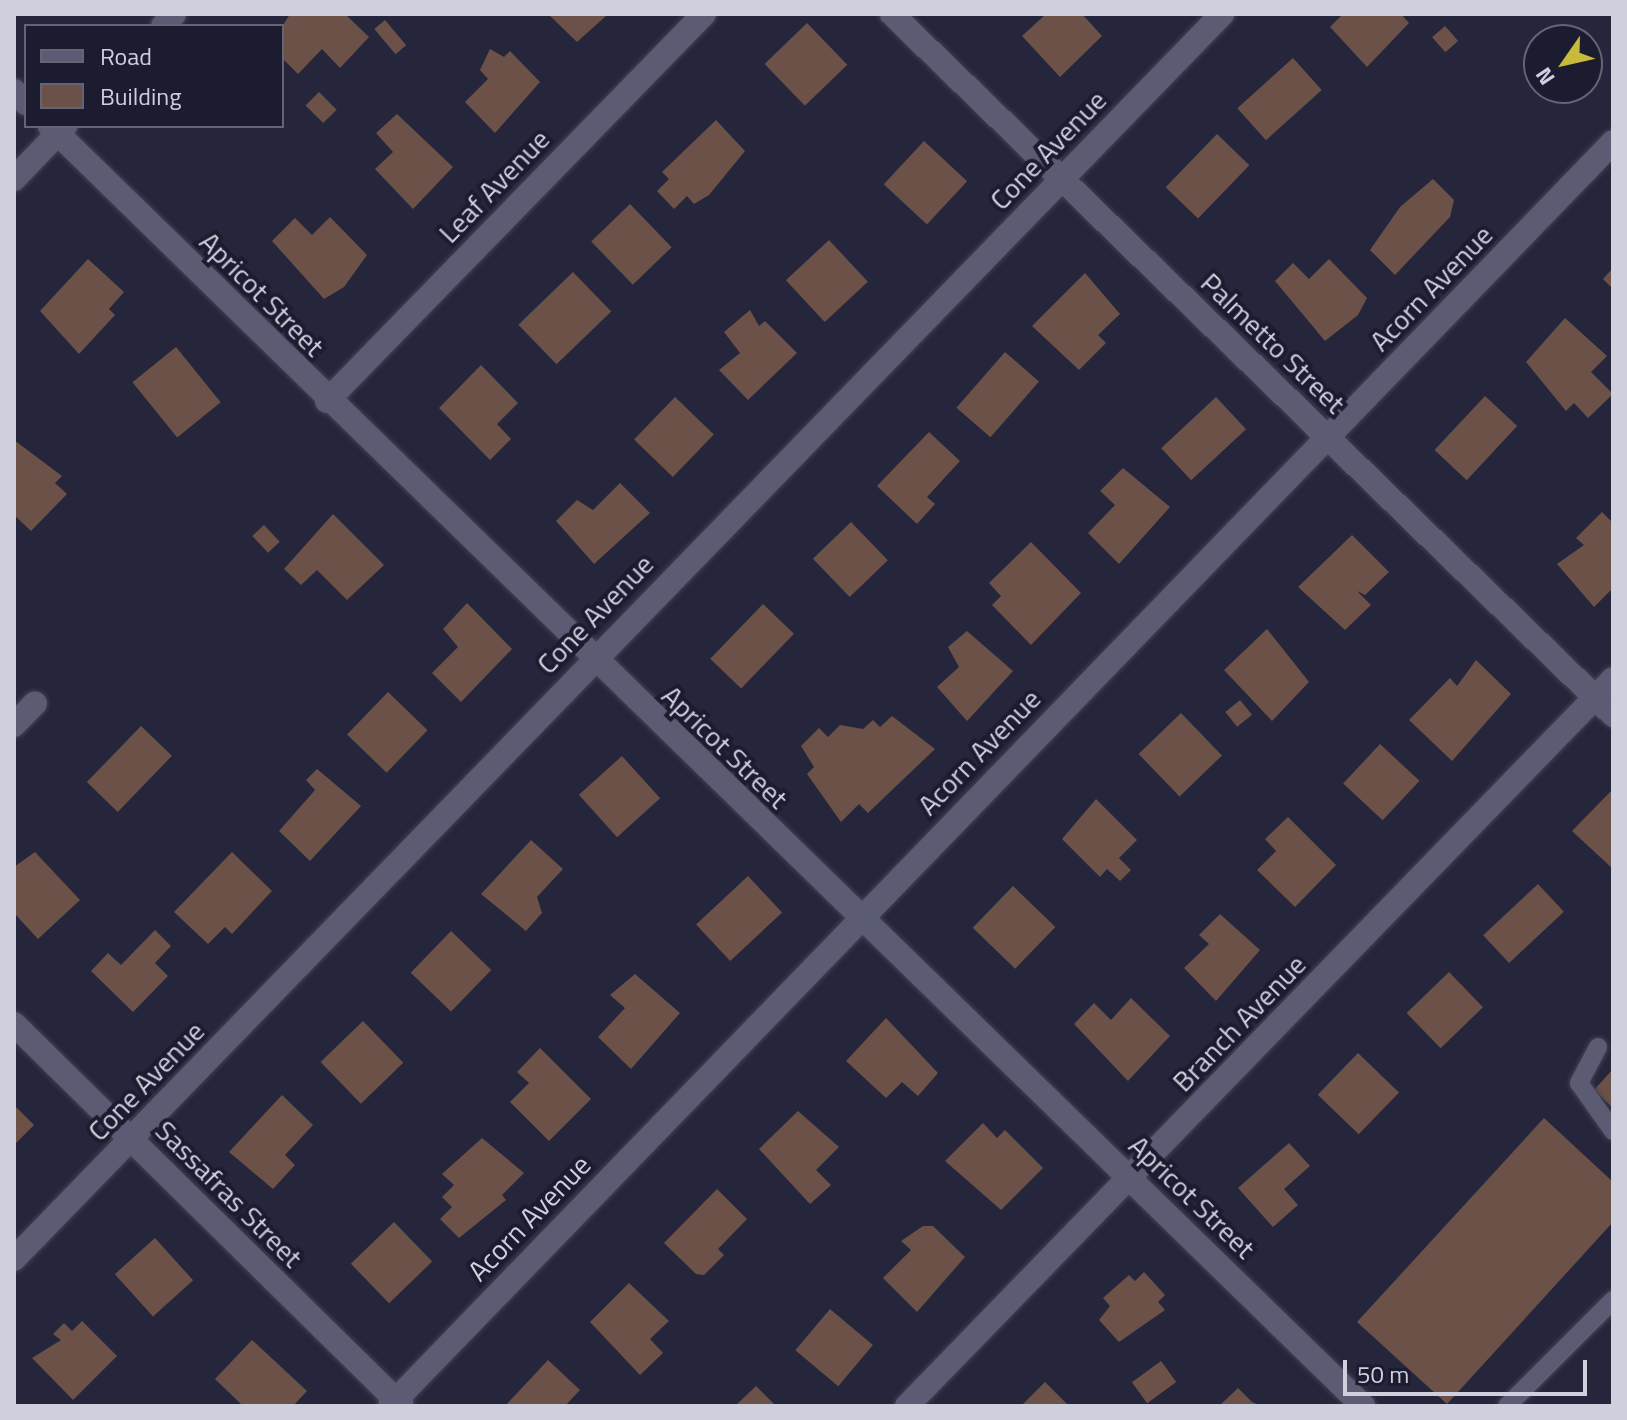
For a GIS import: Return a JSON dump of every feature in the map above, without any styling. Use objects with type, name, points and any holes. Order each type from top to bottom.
[{"type":"street","name":"Leaf Avenue","points":[[327,401],[704,14]]},
{"type":"street","name":"Palmetto Street","points":[[892,14],[1613,715]]},
{"type":"street","name":"Cone Avenue","points":[[14,1259],[591,660],[1222,14]]},
{"type":"street","name":"Apricot Street","points":[[58,129],[327,401],[591,660],[861,917],[1363,1406]]},
{"type":"street","points":[[14,179],[58,129]]},
{"type":"street","name":"Acorn Avenue","points":[[396,1404],[861,917],[1613,142]]},
{"type":"street","name":"Branch Avenue","points":[[907,1406],[1613,679]]},
{"type":"street","points":[[14,725],[35,703]]},
{"type":"street","name":"Sassafras Street","points":[[14,1024],[396,1404]]},
{"type":"lane","points":[[1598,1047],[1579,1083],[1613,1131]]},
{"type":"lane","points":[[1507,1406],[1613,1300]]},
{"type":"building","points":[[290,14],[345,14],[369,37],[340,68],[322,49],[298,74],[284,60],[284,24]]},
{"type":"building","points":[[548,14],[604,14],[606,16],[577,42]]},
{"type":"building","points":[[1046,14],[1082,14],[1102,36],[1060,77],[1022,36]]},
{"type":"building","points":[[1343,14],[1401,14],[1409,23],[1367,67],[1330,27]]},
{"type":"building","points":[[385,20],[406,45],[395,54],[374,29]]},
{"type":"building","points":[[807,23],[847,65],[805,106],[765,64]]},
{"type":"building","points":[[1445,26],[1458,41],[1445,52],[1432,37]]},
{"type":"building","points":[[490,49],[504,57],[510,51],[540,82],[495,133],[465,102],[488,79],[480,70]]},
{"type":"building","points":[[1293,58],[1322,90],[1266,140],[1237,108]]},
{"type":"building","points":[[319,92],[337,110],[323,123],[306,105]]},
{"type":"building","points":[[397,114],[453,167],[413,209],[375,169],[393,152],[376,133]]},
{"type":"building","points":[[716,120],[745,151],[709,195],[694,204],[687,196],[674,209],[657,191],[669,179],[662,172]]},
{"type":"building","points":[[1217,134],[1249,165],[1198,218],[1166,187]]},
{"type":"building","points":[[924,141],[967,181],[927,224],[884,184]]},
{"type":"building","points":[[1433,179],[1454,200],[1450,217],[1395,275],[1370,250],[1400,207]]},
{"type":"building","points":[[630,204],[672,247],[633,285],[591,242]]},
{"type":"building","points":[[330,217],[367,255],[344,287],[324,299],[272,241],[295,218],[312,235]]},
{"type":"building","points":[[829,240],[868,282],[825,322],[786,280]]},
{"type":"building","points":[[88,259],[124,292],[109,309],[115,315],[79,354],[40,311]]},
{"type":"building","points":[[1329,259],[1367,298],[1358,315],[1325,341],[1275,281],[1293,263],[1309,279]]},
{"type":"building","points":[[1613,268],[1613,289],[1603,279]]},
{"type":"building","points":[[573,272],[611,312],[557,364],[518,325]]},
{"type":"building","points":[[1085,273],[1120,314],[1098,335],[1106,343],[1079,370],[1032,326]]},
{"type":"building","points":[[750,310],[759,326],[765,321],[797,353],[748,400],[719,370],[740,353],[724,332]]},
{"type":"building","points":[[1565,318],[1607,356],[1591,372],[1613,394],[1588,418],[1574,403],[1566,411],[1526,362]]},
{"type":"building","points":[[176,347],[221,402],[177,437],[132,382]]},
{"type":"building","points":[[1005,352],[1039,382],[990,437],[956,408]]},
{"type":"building","points":[[481,365],[518,403],[497,424],[511,439],[490,460],[439,408]]},
{"type":"building","points":[[1485,396],[1517,426],[1467,480],[1435,450]]},
{"type":"building","points":[[675,397],[714,435],[673,477],[634,439]]},
{"type":"building","points":[[1216,397],[1246,429],[1191,480],[1161,448]]},
{"type":"building","points":[[929,432],[960,461],[927,497],[935,504],[917,524],[877,486]]},
{"type":"building","points":[[14,440],[62,476],[55,483],[67,494],[31,531],[14,515]]},
{"type":"building","points":[[1123,468],[1170,507],[1119,564],[1088,533],[1115,505],[1100,491]]},
{"type":"building","points":[[620,483],[650,513],[594,564],[556,521],[577,500],[593,510]]},
{"type":"building","points":[[1602,512],[1613,523],[1613,588],[1594,607],[1557,564],[1584,545],[1576,538]]},
{"type":"building","points":[[333,514],[384,565],[347,600],[317,570],[301,585],[284,569]]},
{"type":"building","points":[[851,522],[888,560],[850,597],[813,559]]},
{"type":"building","points":[[264,525],[280,542],[268,553],[252,536]]},
{"type":"building","points":[[1352,535],[1389,572],[1365,595],[1357,591],[1371,605],[1345,630],[1298,587]]},
{"type":"building","points":[[1031,542],[1081,593],[1031,645],[992,605],[1001,596],[989,583]]},
{"type":"building","points":[[467,603],[512,649],[461,702],[432,673],[458,647],[443,629]]},
{"type":"building","points":[[763,604],[794,634],[741,689],[710,659]]},
{"type":"building","points":[[1267,629],[1309,682],[1272,721],[1224,670]]},
{"type":"building","points":[[967,631],[1013,671],[967,721],[937,687],[959,667],[948,647]]},
{"type":"building","points":[[1476,660],[1511,694],[1452,761],[1409,720],[1450,678],[1457,686]]},
{"type":"building","points":[[388,692],[428,730],[387,773],[347,734]]},
{"type":"building","points":[[1240,700],[1252,715],[1237,727],[1225,712]]},
{"type":"building","points":[[1181,713],[1222,755],[1180,796],[1139,754]]},
{"type":"building","points":[[892,716],[935,749],[868,813],[859,804],[841,822],[807,774],[814,767],[801,746],[819,728],[828,737],[840,725],[863,729],[873,720],[880,727]]},
{"type":"building","points":[[141,726],[172,756],[118,812],[87,782]]},
{"type":"building","points":[[1380,744],[1419,781],[1383,820],[1343,783]]},
{"type":"building","points":[[622,756],[660,798],[617,837],[579,795]]},
{"type":"building","points":[[317,769],[361,806],[310,861],[279,831],[315,790],[306,780]]},
{"type":"building","points":[[1613,789],[1613,869],[1572,831]]},
{"type":"building","points":[[1096,799],[1137,840],[1119,858],[1131,870],[1120,881],[1107,869],[1100,877],[1062,839]]},
{"type":"building","points":[[1288,817],[1336,865],[1295,907],[1257,870],[1276,851],[1265,839]]},
{"type":"building","points":[[531,840],[563,869],[537,897],[542,913],[526,931],[481,894]]},
{"type":"building","points":[[35,852],[80,900],[38,939],[14,913],[14,867]]},
{"type":"building","points":[[232,852],[272,891],[232,934],[225,927],[208,944],[174,912]]},
{"type":"building","points":[[748,876],[782,913],[730,961],[696,924]]},
{"type":"building","points":[[1538,884],[1564,912],[1509,963],[1483,935]]},
{"type":"building","points":[[1013,886],[1055,927],[1015,969],[973,928]]},
{"type":"building","points":[[1220,914],[1260,950],[1216,1001],[1184,968],[1209,944],[1199,935]]},
{"type":"building","points":[[155,930],[171,946],[155,963],[168,976],[133,1012],[91,971],[108,953],[121,965]]},
{"type":"building","points":[[451,931],[491,970],[451,1012],[411,973]]},
{"type":"building","points":[[1449,972],[1483,1007],[1441,1048],[1407,1013]]},
{"type":"building","points":[[635,974],[680,1013],[631,1069],[598,1037],[625,1008],[610,995]]},
{"type":"building","points":[[1131,998],[1170,1036],[1128,1081],[1074,1024],[1094,1003],[1111,1020]]},
{"type":"building","points":[[886,1018],[938,1073],[918,1096],[902,1082],[886,1098],[846,1061]]},
{"type":"building","points":[[363,1021],[403,1063],[361,1104],[321,1062]]},
{"type":"building","points":[[540,1048],[591,1099],[549,1141],[510,1102],[529,1083],[517,1072]]},
{"type":"building","points":[[1358,1053],[1399,1093],[1359,1134],[1318,1095]]},
{"type":"building","points":[[1613,1069],[1613,1108],[1594,1090]]},
{"type":"building","points":[[282,1095],[313,1125],[285,1155],[295,1165],[273,1189],[229,1152]]},
{"type":"building","points":[[14,1105],[34,1125],[14,1145]]},
{"type":"building","points":[[798,1111],[839,1147],[816,1170],[831,1185],[810,1204],[759,1149]]},
{"type":"building","points":[[1544,1118],[1613,1182],[1613,1222],[1447,1404],[1357,1322]]},
{"type":"building","points":[[983,1123],[997,1138],[1005,1130],[1043,1168],[1001,1210],[945,1161]]},
{"type":"building","points":[[482,1138],[524,1173],[502,1195],[506,1200],[459,1238],[440,1219],[452,1207],[442,1197],[454,1185],[442,1174]]},
{"type":"building","points":[[1289,1143],[1310,1166],[1284,1189],[1298,1205],[1273,1227],[1238,1188]]},
{"type":"building","points":[[717,1189],[747,1219],[718,1249],[724,1255],[704,1275],[696,1274],[664,1243]]},
{"type":"building","points":[[394,1222],[432,1262],[389,1303],[351,1264]]},
{"type":"building","points":[[923,1226],[933,1226],[965,1257],[917,1312],[883,1278],[911,1250],[901,1241]]},
{"type":"building","points":[[155,1238],[193,1280],[153,1316],[115,1274]]},
{"type":"building","points":[[1144,1272],[1165,1295],[1158,1302],[1165,1310],[1119,1342],[1099,1320],[1110,1306],[1103,1298],[1129,1275],[1135,1281]]},
{"type":"building","points":[[629,1283],[669,1321],[650,1339],[663,1353],[640,1375],[590,1322]]},
{"type":"building","points":[[830,1309],[873,1345],[838,1386],[795,1350]]},
{"type":"building","points":[[82,1321],[117,1356],[73,1400],[32,1358],[61,1340],[53,1334],[64,1323],[72,1331]]},
{"type":"building","points":[[252,1340],[307,1391],[293,1406],[243,1406],[215,1379]]},
{"type":"building","points":[[548,1360],[580,1390],[565,1406],[505,1406]]},
{"type":"building","points":[[1161,1361],[1176,1382],[1147,1403],[1132,1382]]},
{"type":"building","points":[[1045,1382],[1069,1406],[1021,1406]]},
{"type":"building","points":[[756,1386],[776,1406],[735,1406]]},
{"type":"building","points":[[1238,1388],[1252,1402],[1261,1406],[1219,1406]]}]
